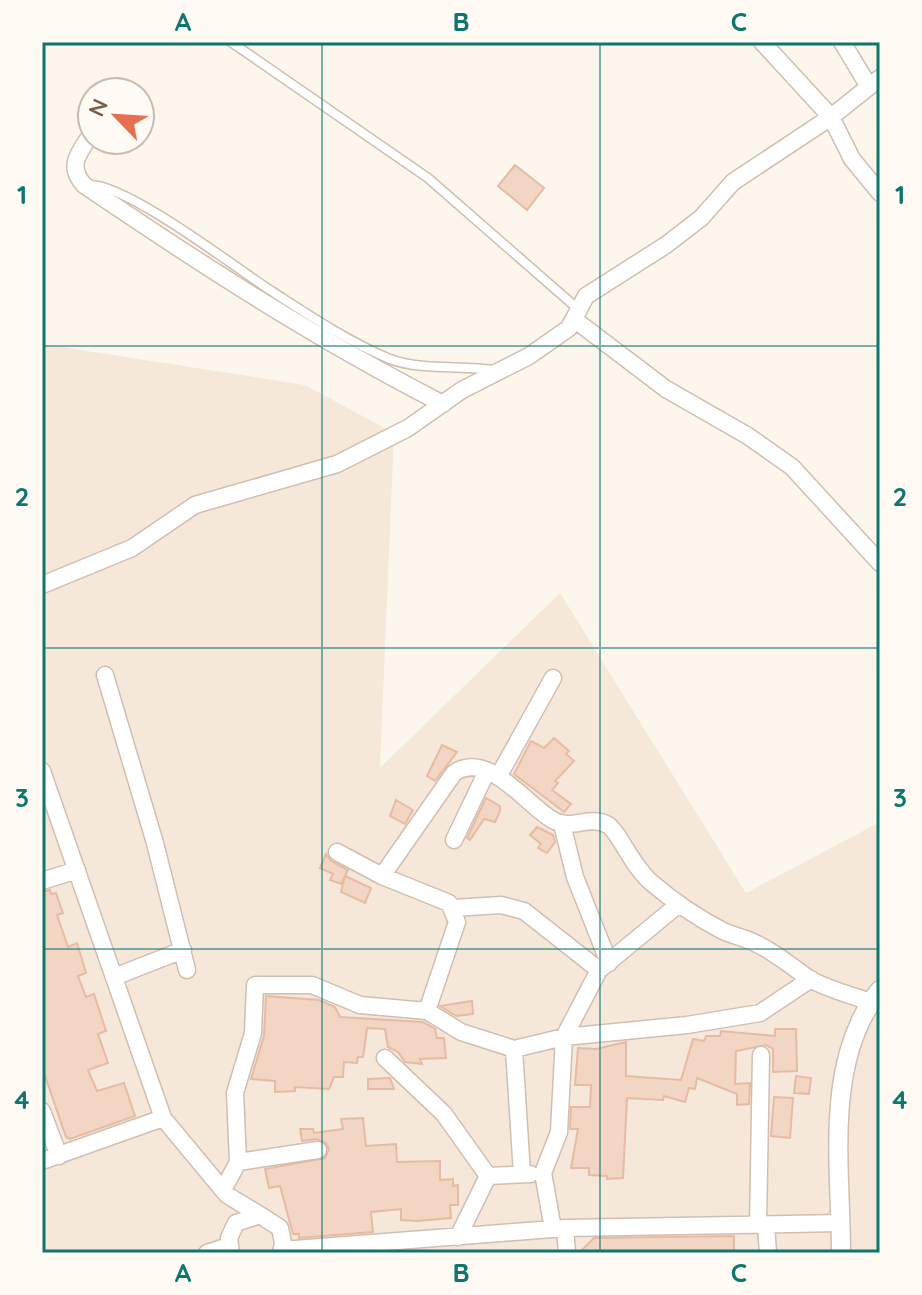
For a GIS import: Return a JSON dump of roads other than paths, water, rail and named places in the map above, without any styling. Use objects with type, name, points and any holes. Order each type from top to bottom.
[{"type":"street","points":[[762,42],[831,117],[852,159],[880,193]]},
{"type":"street","points":[[42,585],[132,548],[195,505],[337,464],[408,428],[443,404],[562,335],[586,296],[701,218],[733,182],[831,117],[874,82],[842,42]]},
{"type":"street","points":[[77,156],[74,161],[75,175],[84,185],[275,312],[335,348],[443,404]]},
{"type":"street","points":[[576,314],[666,389],[748,436],[792,467],[880,563]]},
{"type":"street","points":[[105,675],[187,970]]},
{"type":"street","points":[[454,840],[553,678]]},
{"type":"street","points":[[382,876],[454,773],[466,765],[475,765],[493,774],[534,808],[562,824],[570,826],[594,819],[607,825],[615,831],[638,871],[679,904],[725,932],[757,943],[811,979],[876,996],[854,1028],[840,1093],[841,1253]]},
{"type":"street","points":[[42,771],[163,1118],[225,1192],[280,1228],[282,1252],[559,1228],[841,1223]]},
{"type":"street","points":[[562,824],[575,877],[604,966]]},
{"type":"street","points":[[337,852],[382,876],[449,903],[453,908],[457,922],[427,1011]]},
{"type":"street","points":[[42,881],[77,870]]},
{"type":"street","points":[[567,1253],[543,1173],[559,1132],[564,1037],[604,966],[679,904]]},
{"type":"street","points":[[453,908],[501,905],[524,911],[604,966]]},
{"type":"street","points":[[114,977],[183,950]]},
{"type":"street","points":[[230,1243],[225,1192],[238,1162],[235,1093],[253,1033],[255,985],[312,985],[360,1005],[427,1011],[461,1032],[514,1049],[564,1037],[687,1025],[760,1013],[811,979]]},
{"type":"street","points":[[514,1049],[522,1174]]},
{"type":"street","points":[[761,1055],[762,1225],[768,1253]]},
{"type":"street","points":[[385,1058],[444,1114],[488,1176]]},
{"type":"street","points":[[42,1111],[59,1156]]},
{"type":"street","points":[[42,1161],[163,1118]]},
{"type":"street","points":[[238,1162],[318,1150]]},
{"type":"street","points":[[488,1176],[543,1173]]},
{"type":"street","points":[[458,1237],[488,1176]]},
{"type":"street","points":[[207,1253],[230,1243],[243,1218],[260,1215]]},
{"type":"lane","points":[[231,42],[428,178],[576,314]]},
{"type":"lane","points":[[84,185],[109,188],[160,216],[274,293],[386,357],[412,364],[499,371]]}]
